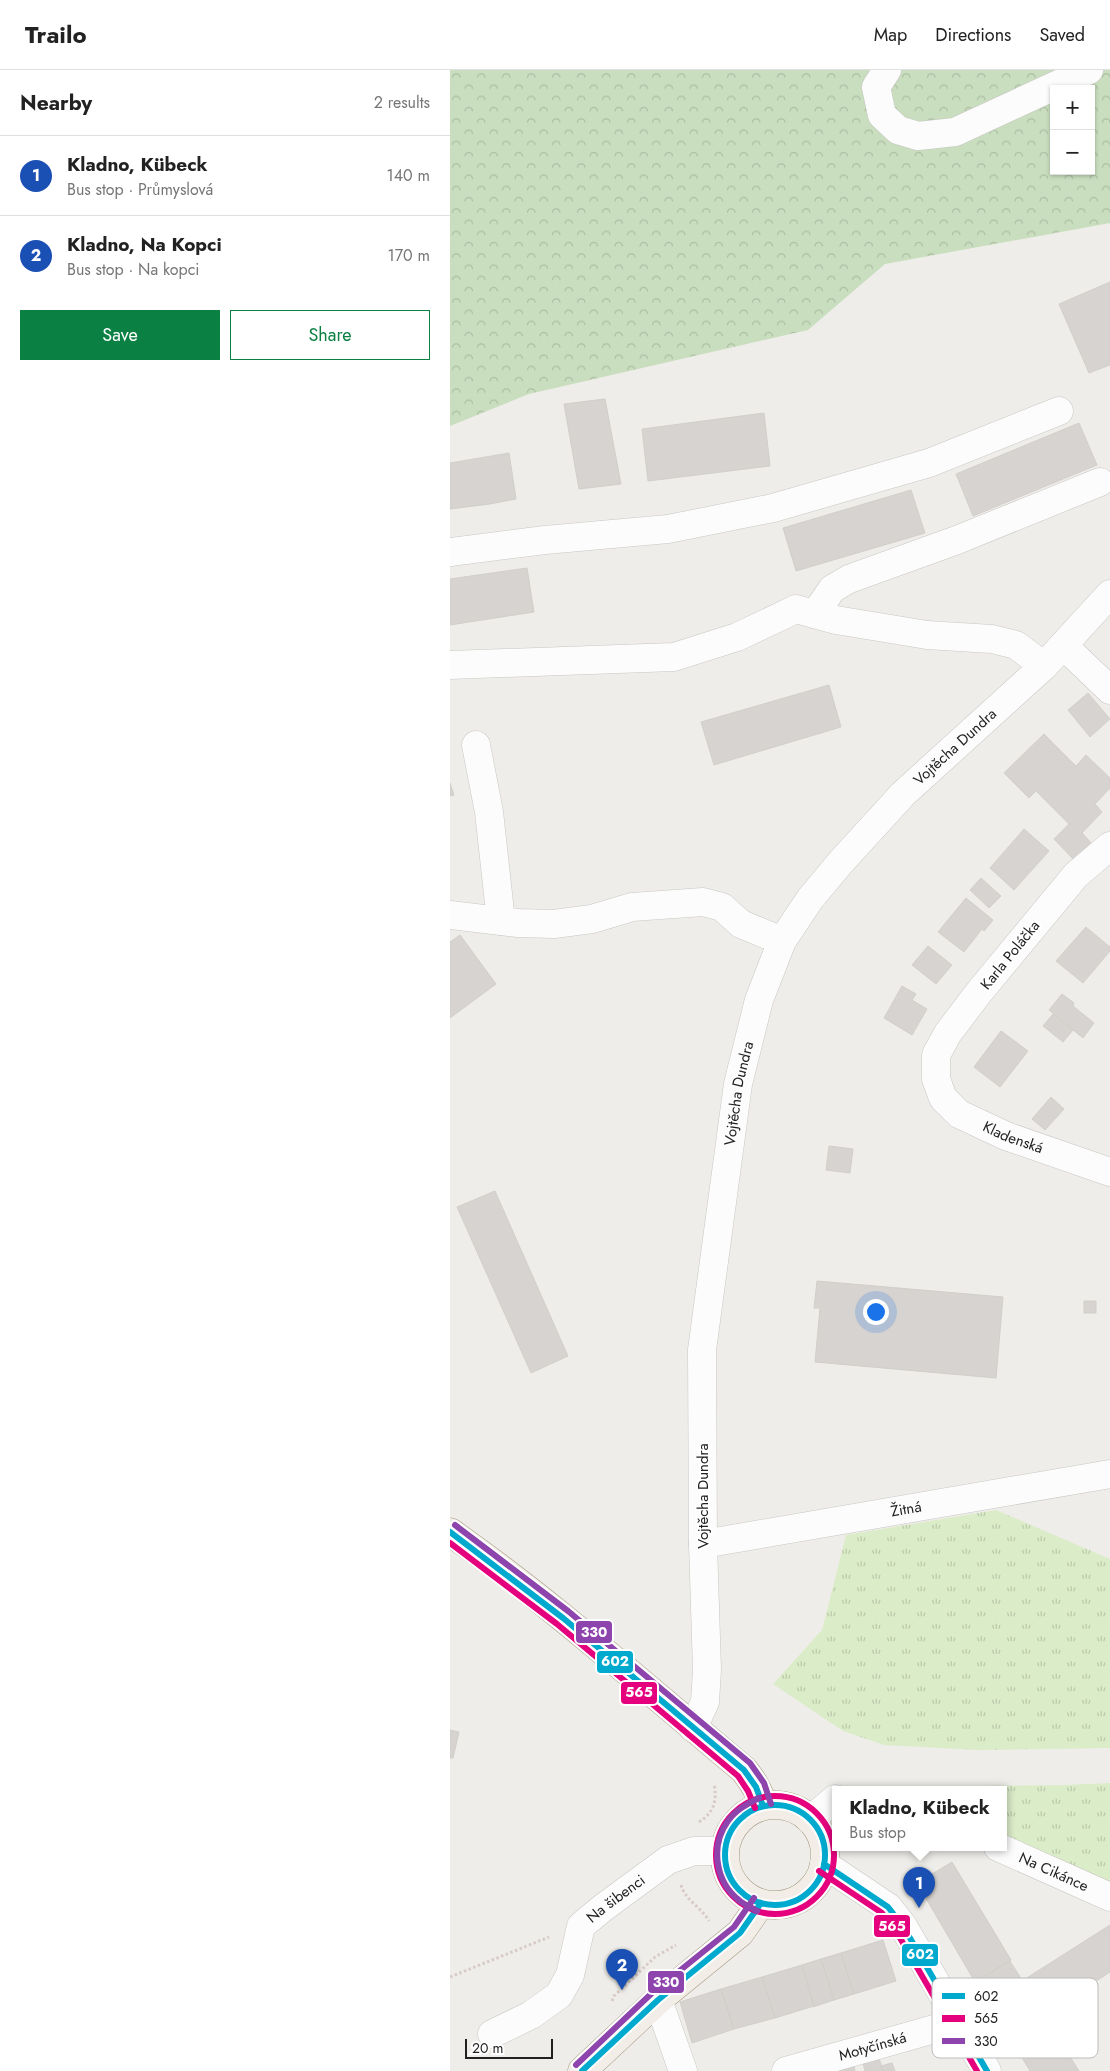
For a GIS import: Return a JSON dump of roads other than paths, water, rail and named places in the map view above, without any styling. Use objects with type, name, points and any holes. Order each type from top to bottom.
[{"type":"main road","points":[[450,1532],[498,1567],[641,1681],[693,1728],[744,1770],[761,1796],[763,1806]]},
{"type":"main road","points":[[763,1806],[780,1806],[797,1810],[810,1820],[821,1835],[825,1854],[821,1875],[815,1886],[796,1901],[772,1905],[761,1903],[745,1895],[733,1882],[726,1866],[725,1851],[734,1826],[752,1810],[763,1806]]},
{"type":"main road","points":[[582,2071],[658,2000],[740,1933],[761,1903]]},
{"type":"street","points":[[887,70],[876,87],[882,114],[898,130],[918,136],[955,132],[1089,70]]},
{"type":"street","points":[[450,552],[545,540],[668,529],[773,508],[929,463],[1059,412]]},
{"type":"street","points":[[815,614],[832,590],[849,579],[957,540],[1100,482]]},
{"type":"street","name":"Vojtěcha Dundra","points":[[693,1728],[705,1702],[707,1670],[703,1544],[704,1340],[738,1084],[759,1000],[782,941],[822,884],[903,794],[1044,666],[1110,594]]},
{"type":"street","points":[[450,665],[674,657],[737,637],[796,609],[836,620],[927,635],[992,639],[1016,645],[1044,666]]},
{"type":"street","points":[[1064,646],[1110,690]]},
{"type":"street","points":[[476,746],[489,812],[501,920]]},
{"type":"street","name":"Karla Poláčka","points":[[936,1078],[936,1055],[948,1033],[980,991],[1076,875],[1110,846]]},
{"type":"street","points":[[450,915],[554,924],[592,919],[632,907],[703,902],[722,907],[741,924],[782,941]]},
{"type":"street","name":"Kladenská","points":[[936,1078],[943,1098],[958,1114],[1006,1136],[1110,1172]]},
{"type":"street","name":"Žitná","points":[[703,1544],[1110,1474]]},
{"type":"street","points":[[810,1820],[832,1802]]},
{"type":"street","name":"Na šibenci","points":[[492,2034],[531,2015],[558,1995],[570,1975],[581,1926],[668,1860],[680,1854],[694,1851],[725,1851]]},
{"type":"street","name":"Na Cikánce","points":[[1007,1851],[1110,1897]]},
{"type":"street","points":[[824,1864],[888,1907],[903,1926],[933,1978]]},
{"type":"street","points":[[658,2000],[683,2071]]},
{"type":"street","name":"Motyčínská","points":[[786,2071],[932,2030]]},
{"type":"street","points":[[980,2058],[987,2071]]},
{"type":"place","name":"Kladno, Kübeck","points":[[919,1908]]},
{"type":"place","name":"Kladno, Na Kopci","points":[[622,1990]]}]
